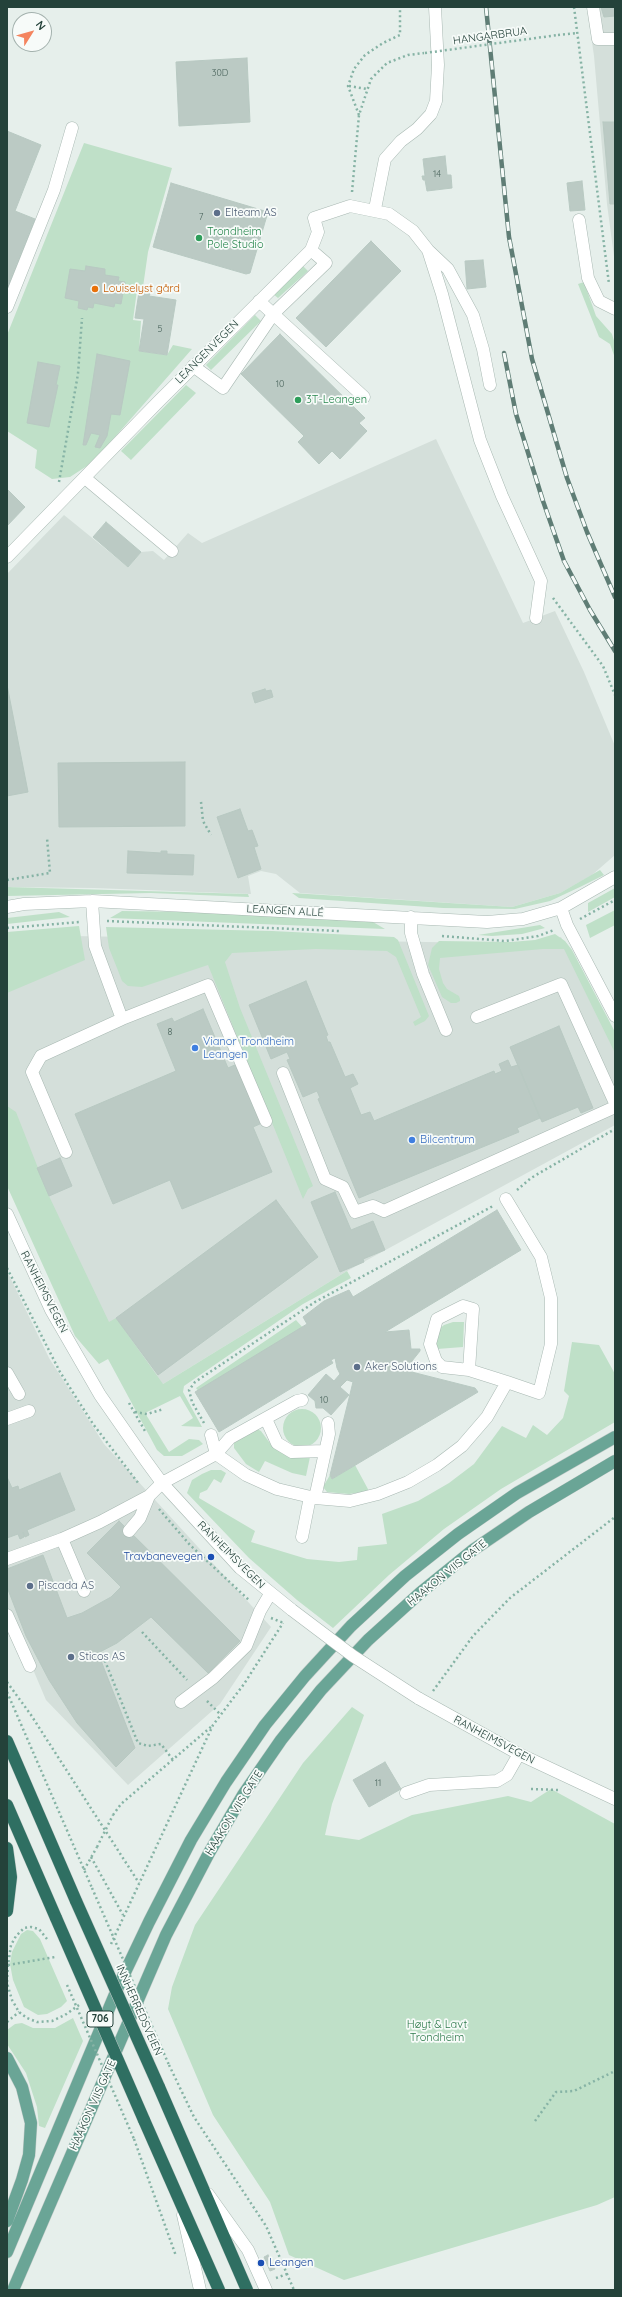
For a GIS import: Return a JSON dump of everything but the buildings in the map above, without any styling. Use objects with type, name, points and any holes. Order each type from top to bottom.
[{"type":"highway","name":"INNHERREDSVEIEN","points":[[7,1742],[247,2290]]},
{"type":"highway","name":"706","points":[[7,1806],[219,2290]]},
{"type":"highway","points":[[7,1848],[11,1877],[7,1912]]},
{"type":"main road","name":"HAAKON VIIS GATE","points":[[7,2252],[118,1987],[148,1922],[191,1840],[226,1782],[265,1725],[304,1676],[346,1632],[405,1576],[458,1534],[517,1493],[615,1437]]},
{"type":"main road","name":"HAAKON VIIS GATE","points":[[13,2290],[166,1934],[209,1853],[243,1795],[281,1740],[321,1690],[368,1640],[420,1593],[473,1550],[529,1512],[615,1461]]},
{"type":"main road","points":[[7,2058],[22,2087],[31,2123],[27,2162],[7,2221]]},
{"type":"street","points":[[375,209],[385,159],[401,141],[417,129],[431,114],[436,101],[438,65],[435,7]]},
{"type":"street","points":[[593,7],[598,39],[615,38]]},
{"type":"street","points":[[7,307],[54,190],[72,128]]},
{"type":"street","name":"LEANGENVEGEN","points":[[7,557],[193,366],[311,250],[318,232],[314,218],[350,206],[375,209],[389,214],[413,231],[428,250]]},
{"type":"street","points":[[579,220],[588,278],[599,301],[615,309]]},
{"type":"street","points":[[193,366],[223,388],[274,313],[326,263],[311,250]]},
{"type":"street","points":[[428,250],[448,269],[473,315],[483,349],[490,385]]},
{"type":"street","points":[[428,250],[442,294],[480,440],[502,496],[541,581],[536,618]]},
{"type":"street","points":[[259,301],[274,313],[364,397]]},
{"type":"street","points":[[85,478],[172,551]]},
{"type":"street","name":"LEANGEN ALLÉ","points":[[7,907],[24,904],[92,901],[494,921],[523,919],[561,908],[615,877]]},
{"type":"street","points":[[92,901],[95,946],[122,1019]]},
{"type":"street","points":[[561,908],[567,925],[611,1000],[615,1016]]},
{"type":"street","points":[[411,917],[411,933],[423,974],[446,1030]]},
{"type":"street","points":[[477,1017],[561,984],[615,1103]]},
{"type":"street","points":[[66,1152],[32,1072],[41,1056],[122,1019],[208,985],[266,1121]]},
{"type":"street","points":[[283,1073],[325,1179],[343,1187],[355,1212],[373,1206],[384,1211],[615,1107]]},
{"type":"street","points":[[469,1370],[473,1309],[462,1306],[437,1319],[430,1344],[436,1361],[442,1367],[469,1370],[539,1394],[551,1344],[551,1298],[541,1257],[506,1199]]},
{"type":"street","name":"RANHEIMSVEGEN","points":[[7,1214],[48,1304],[78,1359],[100,1395],[162,1483],[240,1568],[270,1594],[353,1656],[519,1754],[615,1799]]},
{"type":"street","points":[[7,1373],[19,1394]]},
{"type":"street","points":[[211,1435],[216,1454],[246,1475],[271,1486],[313,1497],[350,1501],[408,1482],[428,1471],[462,1446],[487,1418],[506,1382]]},
{"type":"street","points":[[7,1559],[62,1539],[149,1496],[162,1483],[216,1454],[230,1438],[297,1401],[302,1400]]},
{"type":"street","points":[[7,1418],[29,1411]]},
{"type":"street","points":[[266,1419],[277,1443],[292,1452],[324,1451]]},
{"type":"street","points":[[302,1537],[329,1434],[328,1423]]},
{"type":"street","points":[[129,1531],[140,1518],[149,1496]]},
{"type":"street","points":[[62,1539],[84,1591]]},
{"type":"street","points":[[181,1702],[197,1691],[246,1646],[260,1611],[270,1594]]},
{"type":"street","points":[[7,1615],[30,1666]]},
{"type":"street","points":[[406,1793],[429,1784],[497,1781],[507,1775],[519,1754]]},
{"type":"street","points":[[200,2182],[248,2250],[266,2290]]},
{"type":"street","points":[[179,2198],[200,2290]]},
{"type":"path","points":[[350,206],[359,115],[348,86],[354,69],[365,55],[383,43],[400,35],[400,7]]},
{"type":"path","points":[[574,7],[605,266],[610,287]]},
{"type":"path","name":"HANGARBRUA","points":[[359,115],[371,79],[387,63],[408,55],[577,33]]},
{"type":"path","points":[[348,86],[367,89]]},
{"type":"path","points":[[55,509],[78,374],[82,318]]},
{"type":"path","points":[[541,581],[603,666],[615,695]]},
{"type":"path","points":[[201,802],[203,821],[211,836]]},
{"type":"path","points":[[7,880],[50,873],[47,838]]},
{"type":"path","points":[[211,1435],[192,1402],[189,1390],[195,1382],[315,1302],[506,1199],[531,1178],[615,1129]]},
{"type":"path","points":[[7,1268],[60,1372],[93,1424],[139,1484]]},
{"type":"path","points":[[129,1403],[147,1435]]},
{"type":"path","points":[[134,1412],[147,1414],[164,1409]]},
{"type":"path","points":[[158,1507],[190,1545],[253,1604]]},
{"type":"path","points":[[424,1698],[473,1636],[510,1598],[615,1516]]},
{"type":"path","points":[[269,1617],[290,1627]]},
{"type":"path","points":[[84,1870],[113,1815],[121,1804],[213,1725],[283,1623]]},
{"type":"path","points":[[142,1632],[221,1715]]},
{"type":"path","points":[[103,1656],[138,1743],[148,1746],[161,1744],[173,1760]]},
{"type":"path","points":[[7,1682],[31,1715],[139,1884],[213,1725]]},
{"type":"path","points":[[7,1692],[169,2065],[194,2117],[266,2226],[294,2290]]},
{"type":"path","points":[[531,1789],[560,1790],[567,1793]]},
{"type":"path","points":[[91,1857],[124,1916]]},
{"type":"path","points":[[8,1965],[55,1957]]},
{"type":"path","points":[[66,1982],[134,2139],[178,2264]]},
{"type":"path","points":[[7,2022],[19,2012]]},
{"type":"path","points":[[535,2121],[556,2092],[574,2091],[615,2071]]},
{"type":"shaded area","points":[[587,7],[615,7],[615,264],[607,204],[594,56]]},
{"type":"shaded area","points":[[436,439],[523,623],[555,611],[584,672],[615,746],[615,855],[592,875],[560,893],[512,907],[300,893],[276,874],[261,871],[248,876],[251,894],[94,888],[7,887],[7,574],[64,515],[128,567],[141,552],[153,551],[164,560],[188,533],[202,543]]},
{"type":"shaded area","points":[[72,936],[544,944],[561,937],[615,1039],[615,1125],[347,1271],[137,1400],[7,1121],[7,964]]},
{"type":"shaded area","points":[[7,1271],[49,1358],[104,1444],[271,1627],[220,1704],[128,1785],[46,1700],[7,1608]]},
{"type":"green space","points":[[84,143],[172,168],[148,252],[143,287],[137,290],[133,320],[141,321],[139,351],[167,355],[173,345],[192,349],[93,462],[70,477],[52,479],[35,468],[37,450],[7,431],[7,335]]},
{"type":"green space","points":[[302,265],[308,271],[278,298],[273,294]]},
{"type":"green space","points":[[584,282],[596,316],[612,334],[615,344],[615,358],[610,344],[599,337],[578,284]]},
{"type":"green space","points":[[255,315],[261,321],[211,370],[206,365]]},
{"type":"green space","points":[[186,385],[196,393],[131,460],[121,451]]},
{"type":"green space","points":[[600,870],[604,875],[550,901],[515,909],[443,908],[299,898],[292,893],[512,907],[560,893]]},
{"type":"green space","points":[[7,887],[248,894],[249,897],[151,893],[7,896]]},
{"type":"green space","points":[[615,888],[615,897],[588,912],[588,903]]},
{"type":"green space","points":[[615,910],[615,925],[590,938],[586,925]]},
{"type":"green space","points":[[122,911],[194,912],[373,922],[385,929],[110,918]]},
{"type":"green space","points":[[59,912],[70,917],[7,924],[7,918]]},
{"type":"green space","points":[[540,925],[545,928],[522,934],[492,936],[478,935]]},
{"type":"green space","points":[[79,926],[85,960],[7,993],[7,932]]},
{"type":"green space","points":[[106,927],[272,931],[394,937],[398,940],[429,1016],[425,1021],[415,1026],[413,1022],[421,1017],[396,957],[387,951],[316,949],[232,953],[225,962],[240,1008],[313,1186],[308,1189],[303,1199],[208,965],[142,987],[128,986],[122,981],[109,948]]},
{"type":"green space","points":[[555,934],[565,941],[572,950],[615,1032],[615,1053],[564,949],[543,949],[440,958],[439,969],[443,983],[447,989],[459,996],[460,1001],[456,1003],[451,1003],[442,997],[428,965],[432,948],[439,941],[511,942],[535,940]]},
{"type":"green space","points":[[7,1106],[16,1112],[49,1196],[109,1322],[116,1318],[163,1384],[347,1271],[351,1278],[303,1304],[184,1386],[183,1392],[202,1427],[181,1426],[193,1418],[180,1396],[145,1413],[169,1452],[189,1439],[199,1440],[203,1444],[182,1456],[164,1456],[157,1450],[108,1359],[99,1364],[75,1336],[7,1186]]},
{"type":"green space","points":[[296,1320],[304,1329],[199,1392],[196,1388]]},
{"type":"green space","points":[[453,1322],[464,1322],[463,1347],[437,1349],[434,1342],[439,1329],[444,1325]]},
{"type":"green space","points":[[572,1342],[599,1345],[615,1374],[615,1422],[501,1489],[444,1529],[389,1575],[333,1628],[297,1600],[249,1558],[187,1493],[192,1480],[211,1470],[221,1470],[226,1473],[221,1483],[214,1479],[207,1490],[200,1493],[199,1498],[255,1531],[251,1542],[307,1559],[339,1562],[357,1560],[358,1547],[387,1544],[382,1514],[418,1501],[449,1483],[474,1464],[502,1426],[526,1438],[533,1425],[547,1435],[563,1418],[569,1396],[564,1391]]},
{"type":"green space","points":[[298,1409],[306,1409],[313,1412],[318,1417],[321,1428],[318,1439],[313,1444],[306,1447],[298,1447],[291,1444],[286,1439],[283,1432],[283,1424],[286,1417],[291,1412]]},
{"type":"green space","points":[[257,1429],[261,1431],[272,1446],[310,1457],[306,1476],[292,1473],[265,1461],[259,1472],[246,1464],[234,1448],[234,1443]]},
{"type":"green space","points":[[355,1465],[369,1491],[349,1494],[327,1492],[323,1487],[330,1475],[332,1479]]},
{"type":"green space","name":"Høyt & Lavt Trondheim","points":[[352,1707],[364,1715],[332,1804],[325,1835],[359,1840],[412,1815],[508,1796],[531,1802],[551,1789],[615,1824],[615,2197],[597,2205],[344,2280],[289,2255],[270,2202],[213,2115],[168,2009],[172,1987],[195,1925],[303,1763]]},
{"type":"green space","points":[[27,1930],[33,1931],[40,1939],[67,2001],[61,2007],[47,2014],[38,2015],[24,2007],[13,1980],[10,1964],[12,1952],[21,1934]]},
{"type":"green space","points":[[73,2018],[83,2041],[45,2128],[39,2126],[37,2107],[26,2073],[7,2044],[7,2030],[15,2024],[22,2023],[33,2028],[55,2028]]},
{"type":"railway","points":[[486,7],[509,237],[532,359],[567,478],[587,532],[615,597]]},
{"type":"railway","points":[[504,353],[516,414],[543,501],[564,561],[590,610],[615,651]]},
{"type":"place","name":"Elteam AS","points":[[217,213]]},
{"type":"place","name":"Trondheim Pole Studio","points":[[199,238]]},
{"type":"place","name":"Louiselyst gård","points":[[95,289]]},
{"type":"place","name":"3T-Leangen","points":[[298,400]]},
{"type":"place","name":"Vianor Trondheim Leangen","points":[[195,1048]]},
{"type":"place","name":"Bilcentrum","points":[[412,1140]]},
{"type":"place","name":"Aker Solutions","points":[[357,1367]]},
{"type":"place","name":"Travbanevegen","points":[[211,1557]]},
{"type":"place","name":"Piscada AS","points":[[30,1586]]},
{"type":"place","name":"Sticos AS","points":[[71,1657]]},
{"type":"place","name":"Leangen","points":[[261,2263]]}]
